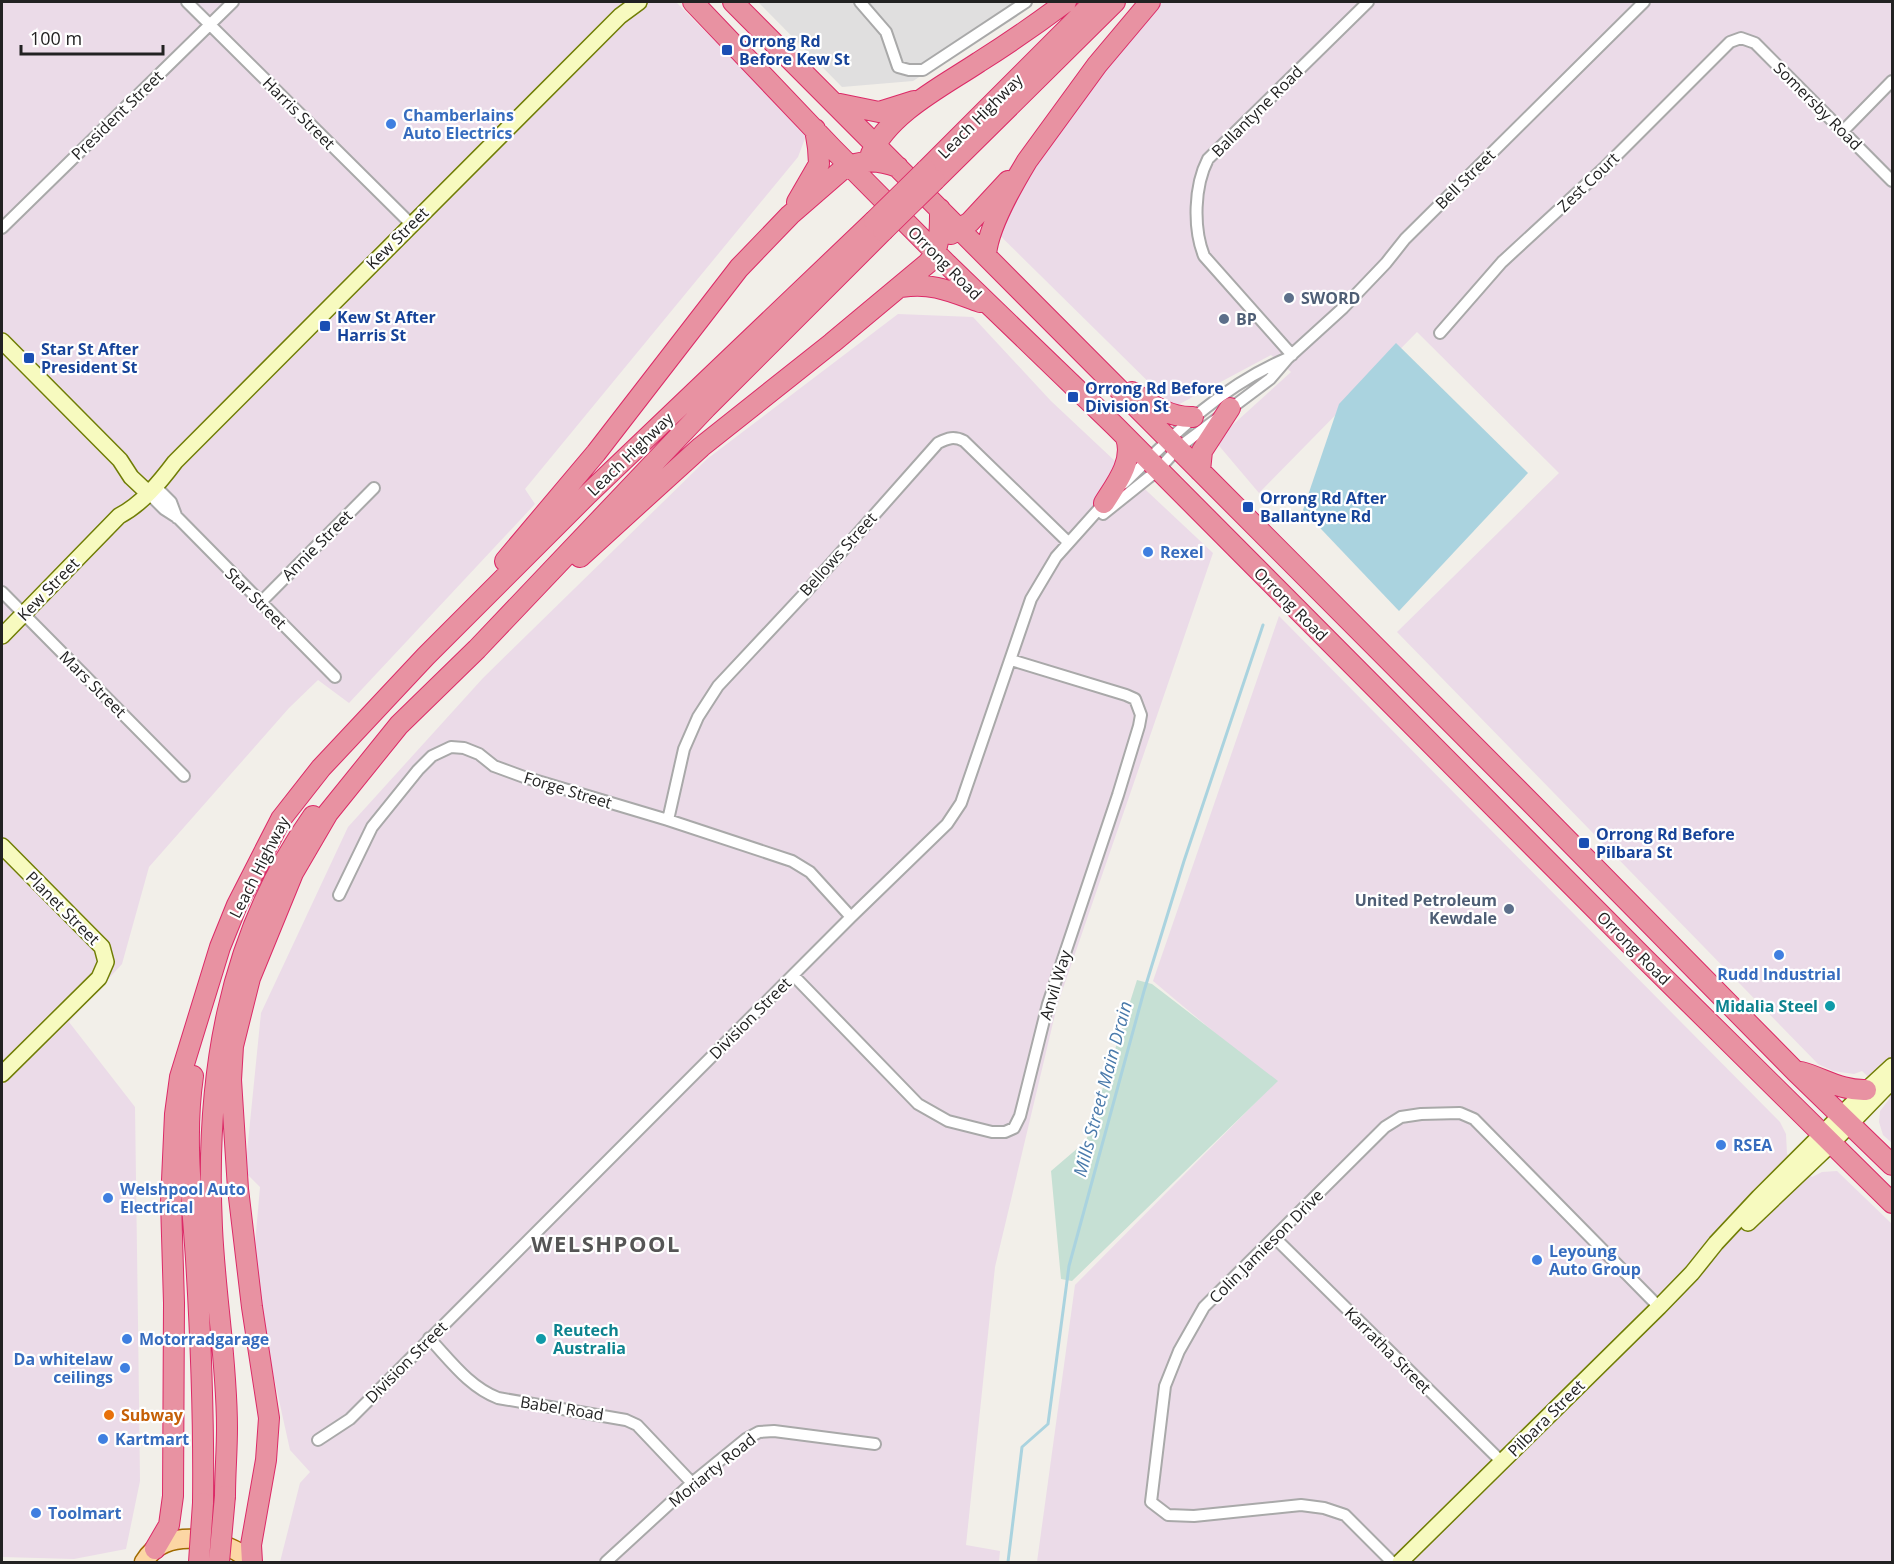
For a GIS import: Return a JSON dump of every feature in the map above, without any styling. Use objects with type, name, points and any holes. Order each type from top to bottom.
[{"type":"highway","name":"Orrong Road","points":[[693,2],[815,129],[865,157],[900,168],[1795,1071],[1893,1165]]},
{"type":"highway","name":"Orrong Road","points":[[733,2],[835,103],[865,157],[875,191],[914,231],[927,236],[938,245],[987,304],[1126,438],[1826,1139],[1893,1203]]},
{"type":"highway","points":[[426,656],[596,453],[739,268],[790,215],[843,169],[865,157],[883,134],[921,99],[1066,2]]},
{"type":"highway","name":"Leach Highway","points":[[931,175],[1094,2]]},
{"type":"highway","name":"Leach Highway","points":[[220,947],[237,905],[280,819],[321,768],[426,656],[596,486],[879,226],[1115,2]]},
{"type":"highway","points":[[986,255],[989,236],[1017,176],[1097,65],[1150,2]]},
{"type":"highway","points":[[835,103],[879,112],[921,99]]},
{"type":"highway","points":[[790,215],[819,164],[815,129]]},
{"type":"highway","points":[[477,649],[700,447],[928,264],[938,245],[970,222],[1027,161]]},
{"type":"highway","points":[[938,245],[940,209]]},
{"type":"highway","name":"Leach Highway","points":[[399,725],[477,649],[879,226]]},
{"type":"highway","points":[[902,287],[918,284],[937,286],[987,304]]},
{"type":"highway","points":[[1091,362],[1142,398],[1165,411],[1193,417]]},
{"type":"highway","points":[[1200,471],[1202,451],[1230,408]]},
{"type":"highway","points":[[1104,503],[1123,472],[1128,453],[1126,438]]},
{"type":"highway","points":[[219,1563],[225,1496],[227,1427],[212,1228],[212,1174],[214,1087],[224,1022],[239,963],[265,897],[297,838],[328,795],[364,756],[399,725]]},
{"type":"highway","points":[[252,1563],[251,1545],[266,1460],[269,1419],[252,1307],[238,1189],[231,1080],[233,1047],[250,978],[293,873],[328,813],[399,725]]},
{"type":"highway","points":[[199,1563],[203,1503],[202,1365],[189,1187],[188,1133],[199,1034],[220,947]]},
{"type":"highway","points":[[145,1557],[169,1525],[173,1496],[174,1303],[171,1202],[175,1114],[180,1077],[220,947]]},
{"type":"highway","points":[[1795,1071],[1816,1076],[1847,1089],[1866,1090]]},
{"type":"main road","points":[[145,1557],[165,1542],[201,1541],[234,1550],[252,1563]]},
{"type":"street","name":"Harris Street","points":[[187,2],[411,224]]},
{"type":"street","name":"President Street","points":[[2,228],[233,2]]},
{"type":"street","name":"Kew Street","points":[[2,636],[119,516],[132,509],[148,486],[175,462],[620,16],[631,2]]},
{"type":"street","name":"Kew Street","points":[[620,16],[639,2]]},
{"type":"street","points":[[861,2],[886,32],[898,66],[909,70],[923,70],[1026,2]]},
{"type":"street","name":"Ballantyne Road","points":[[1290,356],[1204,256],[1198,236],[1200,179],[1208,159],[1368,2]]},
{"type":"street","name":"Bell Street","points":[[1173,444],[1230,408],[1270,379],[1290,356],[1343,308],[1386,264],[1405,239],[1644,2]]},
{"type":"street","name":"Somersby Road","points":[[1741,38],[1755,43],[1893,181]]},
{"type":"street","name":"Zest Court","points":[[1440,333],[1502,262],[1603,169],[1730,42],[1741,38]]},
{"type":"street","points":[[1843,131],[1893,81]]},
{"type":"street","name":"Star Street","points":[[2,341],[120,460],[131,477],[171,502],[178,518],[335,677]]},
{"type":"street","name":"Bell Street","points":[[1173,444],[1193,417],[1263,368],[1290,356]]},
{"type":"street","name":"Bellows Street","points":[[668,820],[684,749],[698,717],[718,686],[805,593],[938,443],[955,437],[964,441],[1068,542]]},
{"type":"street","points":[[1152,465],[1173,444]]},
{"type":"street","name":"Division Street","points":[[318,1440],[350,1419],[955,814],[961,803],[1031,599],[1056,557],[1068,542],[1104,503],[1152,465]]},
{"type":"street","name":"Division Street","points":[[1081,529],[1102,515],[1152,465]]},
{"type":"street","name":"Annie Street","points":[[260,603],[374,488]]},
{"type":"street","name":"Mars Street","points":[[2,592],[184,776]]},
{"type":"street","name":"Anvil Way","points":[[793,975],[918,1104],[948,1121],[993,1132],[1005,1132],[1014,1128],[1020,1116],[1048,1004],[1118,795],[1141,715],[1135,699],[1126,695],[1011,660]]},
{"type":"street","name":"Forge Street","points":[[339,895],[372,827],[418,770],[432,756],[451,747],[464,748],[479,754],[494,766],[524,777],[668,820],[792,861],[810,872],[851,916]]},
{"type":"street","name":"Planet Street","points":[[2,846],[102,947],[106,962],[99,978],[2,1074]]},
{"type":"street","name":"Pilbara Street","points":[[1845,1120],[1866,1090],[1893,1066]]},
{"type":"street","name":"Pilbara Street","points":[[1400,1563],[1692,1273],[1716,1254],[1845,1120],[1893,1081]]},
{"type":"street","name":"Colin Jamieson Drive","points":[[1392,1563],[1345,1515],[1323,1508],[1300,1505],[1194,1516],[1168,1515],[1150,1502],[1165,1386],[1179,1352],[1204,1307],[1385,1127],[1401,1117],[1432,1114],[1460,1113],[1473,1119],[1659,1306]]},
{"type":"street","name":"Karratha Street","points":[[1275,1238],[1502,1462]]},
{"type":"street","name":"Babel Road","points":[[429,1338],[476,1388],[486,1394],[498,1398],[617,1417],[637,1425],[692,1483]]},
{"type":"street","name":"Moriarty Road","points":[[606,1563],[692,1483],[746,1439],[759,1432],[774,1431],[875,1444]]},
{"type":"shaded area","points":[[2,2],[676,2],[807,133],[798,157],[525,489],[535,504],[349,703],[318,680],[289,708],[149,867],[122,964],[69,1022],[135,1107],[140,1481],[126,1549],[74,1559],[2,1557]]},
{"type":"shaded area","points":[[758,2],[1033,2],[1016,16],[913,81],[842,87]]},
{"type":"shaded area","points":[[1162,2],[1892,2],[1892,1143],[1883,1135],[1879,1122],[1880,1111],[1890,1098],[1862,1071],[1854,1074],[1833,1071],[1818,1064],[1397,632],[1559,473],[1417,332],[1259,493],[1215,441],[1291,372],[1271,355],[1174,407],[972,208]]},
{"type":"shaded area","points":[[898,314],[973,317],[1051,401],[1213,553],[1057,1006],[995,1267],[966,1545],[1000,1551],[999,1562],[280,1562],[300,1483],[310,1472],[290,1450],[252,1278],[260,1187],[245,1172],[261,1013],[348,827],[483,678],[707,459]]},
{"type":"shaded area","points":[[1279,616],[1780,1122],[1786,1134],[1787,1154],[1812,1177],[1822,1172],[1837,1171],[1892,1224],[1892,1562],[1037,1562],[1075,1285],[1275,1083],[1153,981]]},
{"type":"green space","points":[[1137,980],[1152,984],[1278,1081],[1072,1281],[1061,1279],[1051,1171],[1086,1141]]},
{"type":"water","points":[[1396,343],[1528,473],[1399,611],[1303,510],[1339,404]]},
{"type":"waterway","name":"Mills Street Main Drain","points":[[1008,1562],[1022,1447],[1048,1424],[1069,1266],[1144,991],[1184,861],[1263,625]]},
{"type":"place","name":"Orrong Rd Before Kew St","points":[[727,50]]},
{"type":"place","name":"Chamberlains Auto Electrics","points":[[391,124]]},
{"type":"place","name":"SWORD","points":[[1289,298]]},
{"type":"place","name":"BP","points":[[1224,319]]},
{"type":"place","name":"Kew St After Harris St","points":[[325,326]]},
{"type":"place","name":"Star St After President St","points":[[29,358]]},
{"type":"place","name":"Orrong Rd Before Division St","points":[[1073,397]]},
{"type":"place","name":"Orrong Rd After Ballantyne Rd","points":[[1248,507]]},
{"type":"place","name":"Rexel","points":[[1148,552]]},
{"type":"place","name":"Orrong Rd Before Pilbara St","points":[[1584,843]]},
{"type":"place","name":"United Petroleum Kewdale","points":[[1509,909]]},
{"type":"place","name":"Rudd Industrial","points":[[1779,955]]},
{"type":"place","name":"Midalia Steel","points":[[1830,1006]]},
{"type":"place","name":"RSEA","points":[[1721,1145]]},
{"type":"place","name":"Welshpool Auto Electrical","points":[[108,1198]]},
{"type":"place","name":"Leyoung Auto Group","points":[[1537,1260]]},
{"type":"place","name":"Motorradgarage","points":[[127,1339]]},
{"type":"place","name":"Reutech Australia","points":[[541,1339]]},
{"type":"place","name":"Da whitelaw ceilings","points":[[125,1368]]},
{"type":"place","name":"Subway","points":[[109,1415]]},
{"type":"place","name":"Kartmart","points":[[103,1439]]},
{"type":"place","name":"Toolmart","points":[[36,1513]]},
{"type":"district","name":"WELSHPOOL","points":[[606,1244]]}]
